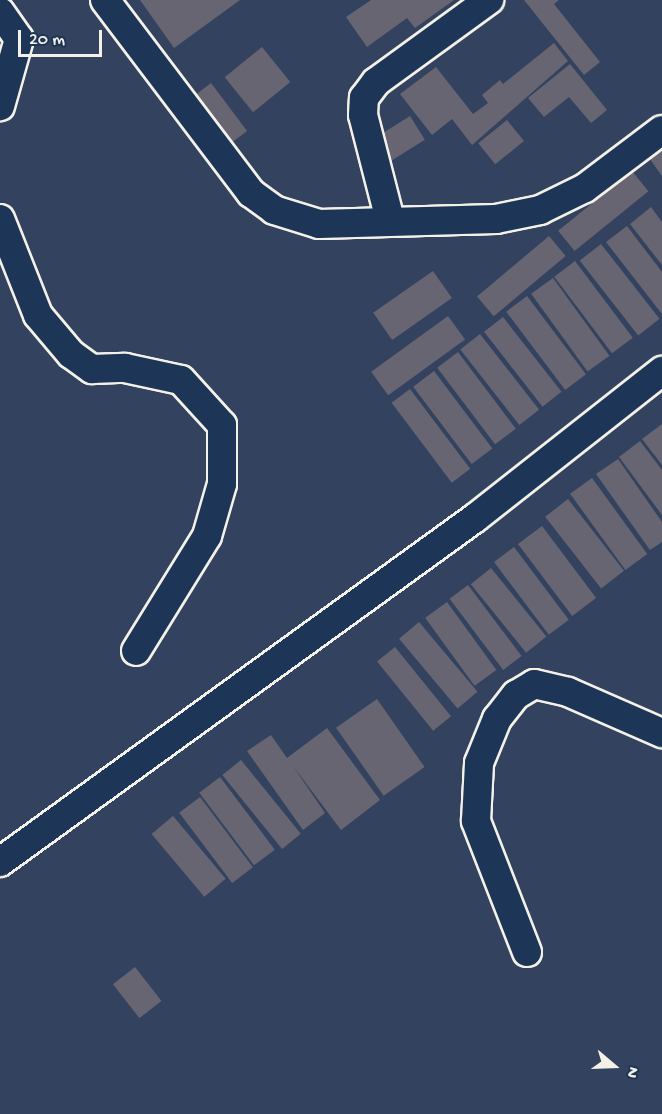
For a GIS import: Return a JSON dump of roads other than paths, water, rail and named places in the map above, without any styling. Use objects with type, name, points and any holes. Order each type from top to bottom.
[{"type":"street","points":[[105,0],[251,193],[274,210],[319,224],[390,220],[496,219],[540,210],[585,188],[662,130]]},
{"type":"street","points":[[390,220],[363,115],[364,98],[376,82],[489,0]]},
{"type":"street","points":[[0,12],[19,39],[0,106]]},
{"type":"street","points":[[0,219],[39,315],[71,354],[92,369],[125,368],[181,380],[222,424],[222,484],[207,537],[136,651]]},
{"type":"street","points":[[0,862],[466,524],[662,371]]},
{"type":"street","points":[[526,952],[476,821],[479,763],[497,719],[516,695],[534,684],[568,692],[662,733]]}]
